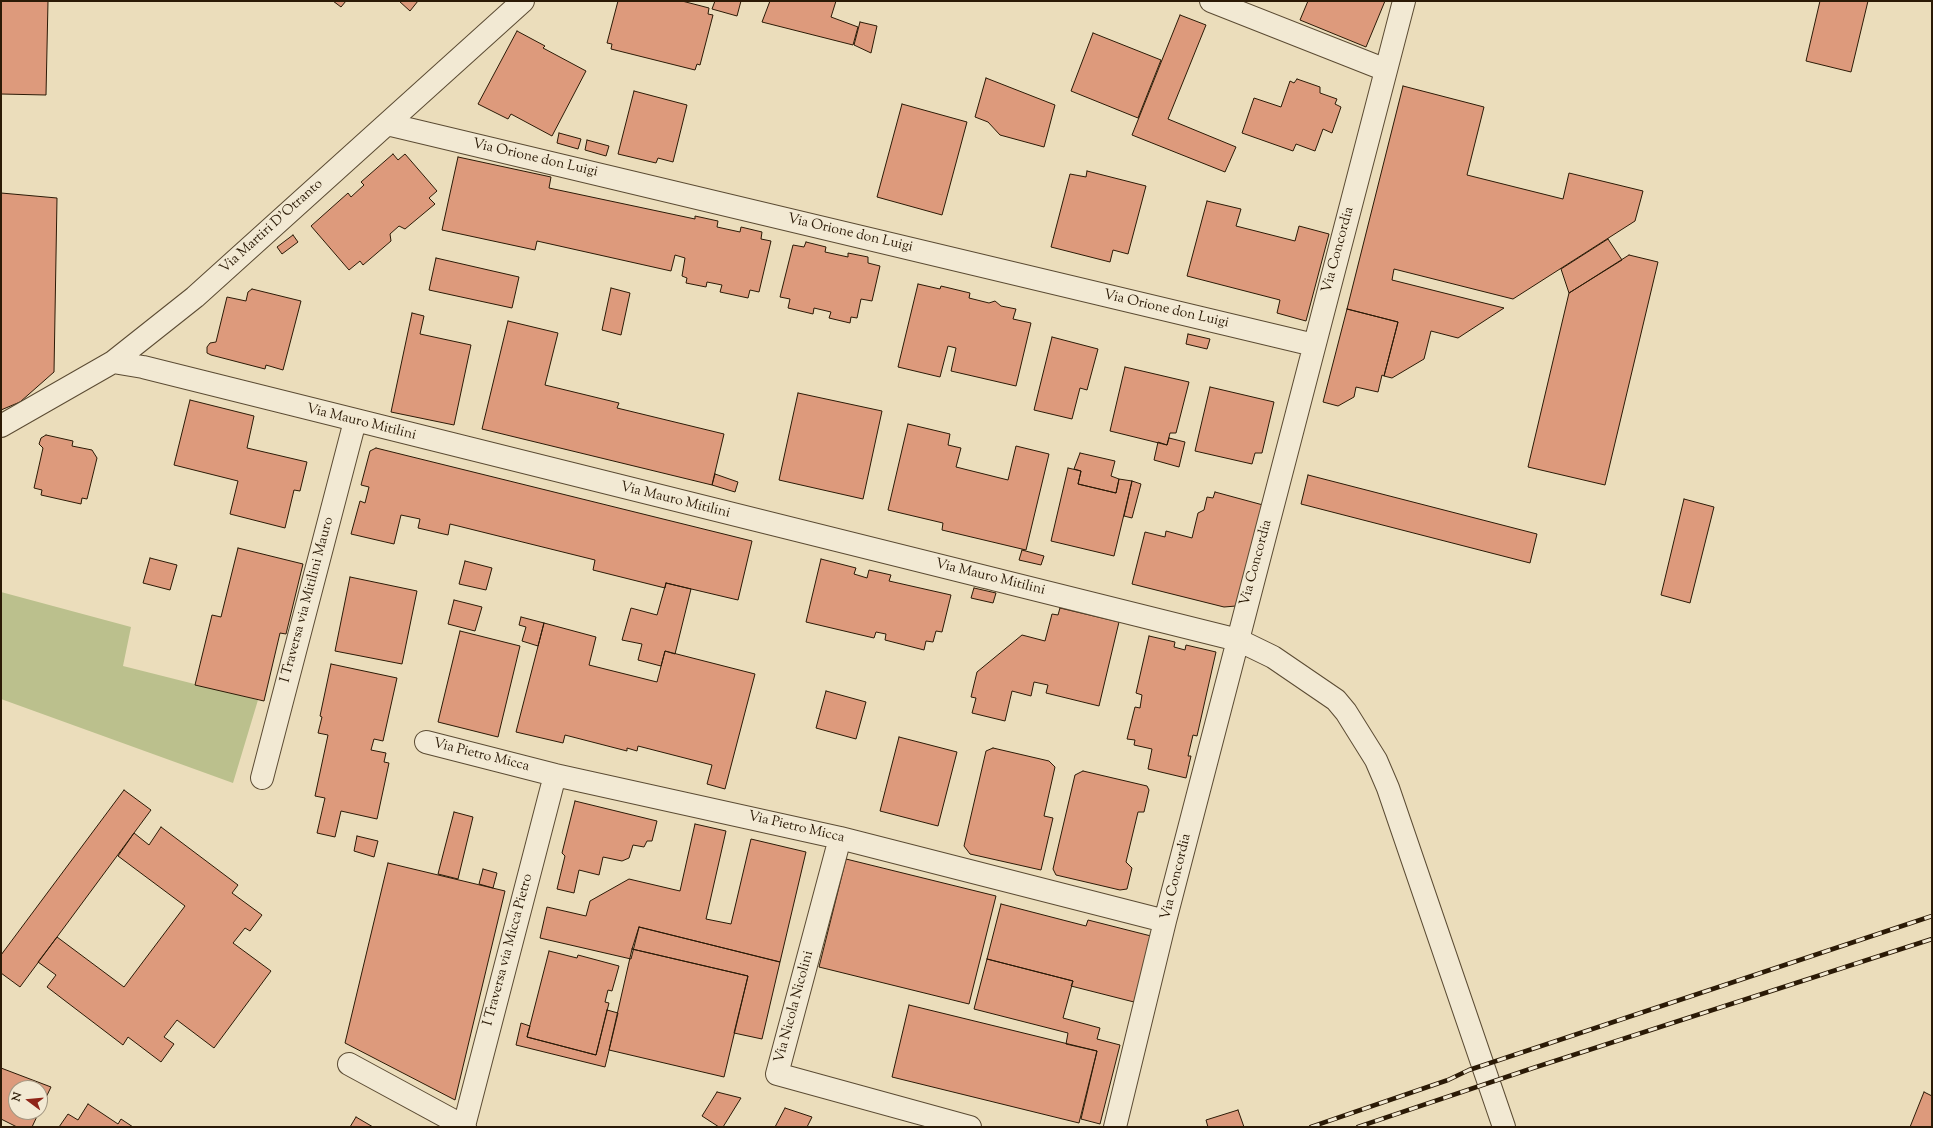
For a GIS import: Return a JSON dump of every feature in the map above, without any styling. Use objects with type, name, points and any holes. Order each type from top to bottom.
[{"type":"street","name":"Via Martiri D'Otranto","points":[[1,426],[112,362],[195,298],[523,1]]},
{"type":"street","points":[[1211,1],[1386,70]]},
{"type":"street","name":"Via Concordia","points":[[1115,1127],[1165,921],[1404,1]]},
{"type":"street","name":"Via Orione don Luigi","points":[[387,124],[1314,345]]},
{"type":"street","name":"Via Mauro Mitilini","points":[[112,362],[143,367],[355,422],[1238,640],[1273,657],[1336,700],[1346,712],[1376,760],[1388,788],[1504,1127]]},
{"type":"street","name":"I Traversa via Mitilini Mauro","points":[[262,778],[355,422]]},
{"type":"street","name":"Via Pietro Micca","points":[[426,742],[555,775],[840,838],[1165,921]]},
{"type":"street","name":"I Traversa via Micca Pietro","points":[[465,1127],[555,775]]},
{"type":"street","name":"Via Nicola Nicolini","points":[[840,838],[777,1074],[970,1127]]},
{"type":"street","points":[[349,1064],[465,1127]]},
{"type":"green space","points":[[1,592],[131,627],[123,666],[258,700],[233,783],[1,699]]},
{"type":"building","points":[[1,1],[48,1],[46,95],[1,94]]},
{"type":"building","points":[[333,1],[346,1],[341,7]]},
{"type":"building","points":[[399,1],[418,1],[410,11]]},
{"type":"building","points":[[618,1],[682,1],[709,8],[708,14],[713,15],[700,65],[697,64],[695,70],[611,49],[612,44],[607,43]]},
{"type":"building","points":[[715,1],[741,1],[737,16],[712,9]]},
{"type":"building","points":[[770,1],[836,1],[831,17],[858,27],[853,45],[762,22]]},
{"type":"building","points":[[1308,1],[1385,1],[1366,47],[1300,20]]},
{"type":"building","points":[[1820,1],[1868,1],[1851,72],[1806,61]]},
{"type":"building","points":[[1180,15],[1206,25],[1168,119],[1236,147],[1225,172],[1132,135]]},
{"type":"building","points":[[860,22],[877,26],[871,53],[854,45]]},
{"type":"building","points":[[517,31],[545,46],[543,48],[586,71],[552,136],[511,114],[508,119],[478,104]]},
{"type":"building","points":[[1093,33],[1161,60],[1138,118],[1071,91]]},
{"type":"building","points":[[986,78],[1055,105],[1044,147],[1000,135],[988,122],[975,117]]},
{"type":"building","points":[[1297,79],[1320,87],[1320,93],[1337,99],[1335,104],[1341,107],[1332,133],[1323,129],[1315,151],[1296,144],[1293,151],[1242,133],[1254,98],[1281,107],[1290,81],[1294,83]]},
{"type":"building","points":[[1403,86],[1484,107],[1467,175],[1563,199],[1569,173],[1643,191],[1635,221],[1513,299],[1394,269],[1392,280],[1504,308],[1458,338],[1431,331],[1424,359],[1392,378],[1384,376],[1398,322],[1347,309]]},
{"type":"building","points":[[634,91],[687,105],[673,162],[658,158],[656,163],[618,154]]},
{"type":"building","points":[[902,104],[967,122],[942,215],[877,197]]},
{"type":"building","points":[[559,133],[581,139],[578,149],[557,143]]},
{"type":"building","points":[[587,140],[609,146],[606,156],[585,150]]},
{"type":"building","points":[[393,154],[398,160],[405,154],[437,191],[429,198],[435,204],[405,229],[399,226],[390,234],[391,241],[363,265],[360,261],[349,270],[311,226],[348,193],[351,197],[364,185],[361,182]]},
{"type":"building","points":[[458,157],[551,177],[549,188],[695,219],[695,216],[718,221],[717,227],[740,232],[741,227],[762,232],[761,239],[771,241],[759,292],[750,290],[748,298],[720,292],[722,285],[707,282],[706,287],[686,283],[687,278],[682,276],[685,258],[675,255],[671,271],[537,241],[535,250],[442,230]]},
{"type":"building","points":[[1087,171],[1146,186],[1128,254],[1113,250],[1110,262],[1051,247],[1070,174],[1086,177]]},
{"type":"building","points":[[1,193],[57,198],[54,372],[20,402],[1,410]]},
{"type":"building","points":[[1207,201],[1241,209],[1236,226],[1295,241],[1299,226],[1329,234],[1306,321],[1277,313],[1280,300],[1187,276]]},
{"type":"building","points":[[293,235],[298,242],[282,254],[277,247]]},
{"type":"building","points":[[1608,239],[1622,260],[1569,293],[1561,269]]},
{"type":"building","points":[[806,242],[826,247],[825,252],[848,257],[848,253],[868,257],[868,263],[880,266],[872,301],[861,299],[857,318],[851,317],[850,323],[829,318],[831,312],[814,308],[813,314],[788,308],[790,299],[780,297],[793,245],[804,247]]},
{"type":"building","points":[[1629,255],[1658,262],[1605,485],[1528,467],[1569,293]]},
{"type":"building","points":[[436,258],[519,277],[512,308],[429,290]]},
{"type":"building","points":[[918,284],[940,289],[941,286],[970,293],[969,298],[989,303],[995,301],[1001,306],[1016,309],[1013,319],[1031,323],[1016,386],[951,371],[956,348],[948,346],[940,377],[898,367]]},
{"type":"building","points":[[611,288],[630,293],[621,335],[602,330]]},
{"type":"building","points":[[252,289],[301,301],[283,370],[266,365],[265,369],[207,353],[207,347],[210,343],[216,342],[227,297],[246,301],[248,292]]},
{"type":"building","points":[[1347,309],[1398,322],[1384,376],[1382,375],[1378,392],[1356,387],[1354,397],[1338,406],[1323,402]]},
{"type":"building","points":[[412,313],[424,316],[420,334],[471,345],[454,425],[391,412]]},
{"type":"building","points":[[508,321],[558,333],[545,385],[619,403],[617,408],[724,434],[712,485],[482,429]]},
{"type":"building","points":[[1188,334],[1210,339],[1207,349],[1186,344]]},
{"type":"building","points":[[1052,337],[1098,349],[1087,390],[1080,388],[1072,419],[1034,410]]},
{"type":"building","points":[[1125,367],[1189,382],[1176,433],[1170,433],[1167,445],[1110,431]]},
{"type":"building","points":[[1210,387],[1274,402],[1262,453],[1255,453],[1252,464],[1195,451]]},
{"type":"building","points":[[798,393],[882,411],[863,499],[779,480]]},
{"type":"building","points":[[190,400],[254,416],[247,448],[307,462],[300,491],[294,490],[285,528],[230,514],[238,481],[174,465]]},
{"type":"building","points":[[908,424],[950,434],[948,445],[961,448],[956,467],[1008,480],[1016,446],[1049,454],[1026,550],[942,530],[943,523],[888,510]]},
{"type":"building","points":[[46,435],[73,441],[72,446],[92,450],[97,458],[87,499],[82,498],[81,504],[41,495],[42,490],[34,488],[43,448],[39,444],[41,438]]},
{"type":"building","points":[[1169,438],[1185,442],[1179,467],[1154,460],[1158,442],[1167,445]]},
{"type":"building","points":[[376,448],[752,541],[738,600],[666,583],[665,588],[593,570],[595,560],[450,524],[448,535],[418,528],[420,519],[401,515],[394,544],[351,534],[360,501],[365,503],[369,487],[361,485],[370,451]]},
{"type":"building","points":[[1080,453],[1115,461],[1111,476],[1119,479],[1116,493],[1078,484],[1081,471],[1074,469]]},
{"type":"building","points":[[1068,468],[1081,471],[1078,484],[1116,493],[1119,479],[1132,481],[1114,556],[1051,541]]},
{"type":"building","points":[[715,474],[738,482],[735,492],[712,485]]},
{"type":"building","points":[[1308,475],[1537,534],[1530,563],[1301,504]]},
{"type":"building","points":[[1132,481],[1141,484],[1132,518],[1124,516]]},
{"type":"building","points":[[1215,492],[1263,505],[1236,606],[1224,607],[1132,584],[1145,532],[1165,537],[1166,531],[1192,538],[1198,513],[1204,510],[1207,497],[1213,498]]},
{"type":"building","points":[[1684,499],[1714,507],[1690,603],[1661,595]]},
{"type":"building","points":[[238,548],[303,564],[286,634],[280,633],[264,701],[195,685],[212,615],[221,617]]},
{"type":"building","points":[[1022,550],[1044,556],[1041,565],[1019,560]]},
{"type":"building","points":[[150,558],[177,565],[170,590],[143,583]]},
{"type":"building","points":[[821,559],[856,568],[854,574],[867,578],[869,570],[891,575],[889,581],[951,595],[942,632],[936,631],[933,642],[926,641],[924,650],[885,640],[886,634],[876,632],[874,638],[806,622]]},
{"type":"building","points":[[465,561],[492,568],[486,590],[459,584]]},
{"type":"building","points":[[350,577],[417,591],[402,664],[335,651]]},
{"type":"building","points":[[666,583],[691,589],[675,654],[665,651],[661,666],[638,660],[642,644],[622,640],[631,608],[657,615]]},
{"type":"building","points":[[974,588],[996,593],[993,603],[971,598]]},
{"type":"building","points":[[454,600],[482,607],[475,631],[448,624]]},
{"type":"building","points":[[1060,608],[1119,622],[1099,706],[1046,693],[1048,685],[1034,682],[1031,696],[1012,691],[1005,721],[972,713],[976,698],[971,697],[977,672],[1022,635],[1045,641],[1052,614],[1058,615]]},
{"type":"building","points":[[521,617],[544,623],[538,646],[522,641],[526,627],[519,625]]},
{"type":"building","points":[[544,623],[596,637],[589,665],[657,682],[665,651],[755,674],[725,789],[707,784],[712,765],[638,746],[637,751],[627,748],[627,751],[565,735],[563,743],[516,732]]},
{"type":"building","points":[[460,631],[520,646],[498,737],[438,722]]},
{"type":"building","points":[[1149,636],[1175,642],[1174,647],[1185,650],[1186,645],[1216,652],[1197,736],[1193,735],[1188,756],[1191,756],[1186,778],[1148,769],[1152,749],[1134,745],[1135,740],[1127,739],[1135,707],[1140,708],[1142,695],[1136,693]]},
{"type":"building","points":[[331,664],[397,678],[383,741],[374,739],[371,750],[386,753],[384,762],[389,763],[377,819],[341,811],[335,837],[317,833],[325,798],[315,796],[328,735],[318,733]]},
{"type":"building","points":[[826,691],[866,702],[856,739],[816,728]]},
{"type":"building","points":[[899,737],[957,752],[938,826],[880,811]]},
{"type":"building","points":[[993,748],[1049,761],[1055,767],[1044,816],[1053,818],[1041,870],[970,854],[964,846],[986,751]]},
{"type":"building","points":[[1083,771],[1147,786],[1149,790],[1144,812],[1138,812],[1126,862],[1132,868],[1127,889],[1120,890],[1056,875],[1053,869],[1075,775]]},
{"type":"building","points":[[124,790],[151,810],[20,987],[1,973],[1,955]]},
{"type":"building","points":[[575,801],[657,821],[652,841],[647,841],[644,847],[633,845],[629,858],[622,861],[603,857],[599,875],[579,870],[574,893],[557,889],[565,856],[562,853]]},
{"type":"building","points":[[454,812],[473,817],[458,879],[438,874]]},
{"type":"building","points":[[695,824],[726,831],[706,919],[731,924],[751,839],[806,852],[780,962],[639,927],[631,959],[540,938],[547,907],[586,916],[590,901],[629,879],[680,891]]},
{"type":"building","points":[[161,827],[238,885],[232,893],[262,915],[250,931],[245,928],[233,943],[271,971],[214,1048],[177,1020],[164,1037],[174,1044],[161,1062],[128,1037],[123,1045],[47,987],[56,975],[38,962],[57,937],[124,987],[185,906],[118,856],[134,833],[149,845]]},
{"type":"building","points":[[357,836],[378,841],[374,857],[354,851]]},
{"type":"building","points":[[846,859],[996,896],[969,1004],[819,967]]},
{"type":"building","points":[[388,863],[505,891],[455,1100],[345,1043]]},
{"type":"building","points":[[483,869],[497,873],[493,888],[479,884]]},
{"type":"building","points":[[1001,904],[1086,926],[1088,920],[1151,936],[1134,1002],[1071,986],[1073,981],[987,959]]},
{"type":"building","points":[[639,927],[780,962],[762,1039],[734,1033],[748,976],[632,949]]},
{"type":"building","points":[[632,949],[748,976],[724,1077],[609,1050]]},
{"type":"building","points":[[549,951],[577,958],[578,955],[619,966],[612,991],[608,990],[605,1002],[609,1003],[596,1055],[527,1037]]},
{"type":"building","points":[[987,959],[1073,981],[1063,1018],[1100,1028],[1097,1039],[1120,1045],[1100,1124],[1081,1119],[1097,1051],[1066,1044],[1068,1033],[974,1009]]},
{"type":"building","points":[[909,1005],[1097,1051],[1079,1123],[892,1077]]},
{"type":"building","points":[[607,1010],[618,1013],[605,1067],[516,1045],[521,1023],[530,1026],[527,1037],[596,1055]]},
{"type":"building","points":[[1,1068],[33,1080],[8,1080],[8,1120],[35,1120],[32,1127],[17,1127],[1,1119]]},
{"type":"building","points":[[48,1086],[51,1087],[48,1093]]},
{"type":"building","points":[[717,1092],[741,1098],[723,1127],[719,1127],[702,1116]]},
{"type":"building","points":[[1924,1092],[1932,1096],[1932,1127],[1910,1127]]},
{"type":"building","points":[[88,1104],[118,1124],[121,1119],[133,1127],[59,1127],[68,1114],[78,1120]]},
{"type":"building","points":[[785,1108],[812,1117],[807,1127],[775,1127]]},
{"type":"building","points":[[1238,1110],[1244,1127],[1208,1127],[1206,1120]]},
{"type":"building","points":[[356,1117],[373,1127],[350,1127]]},
{"type":"railway","points":[[1311,1127],[1448,1080],[1469,1070],[1932,916]]},
{"type":"railway","points":[[1358,1127],[1530,1069],[1932,939]]}]
